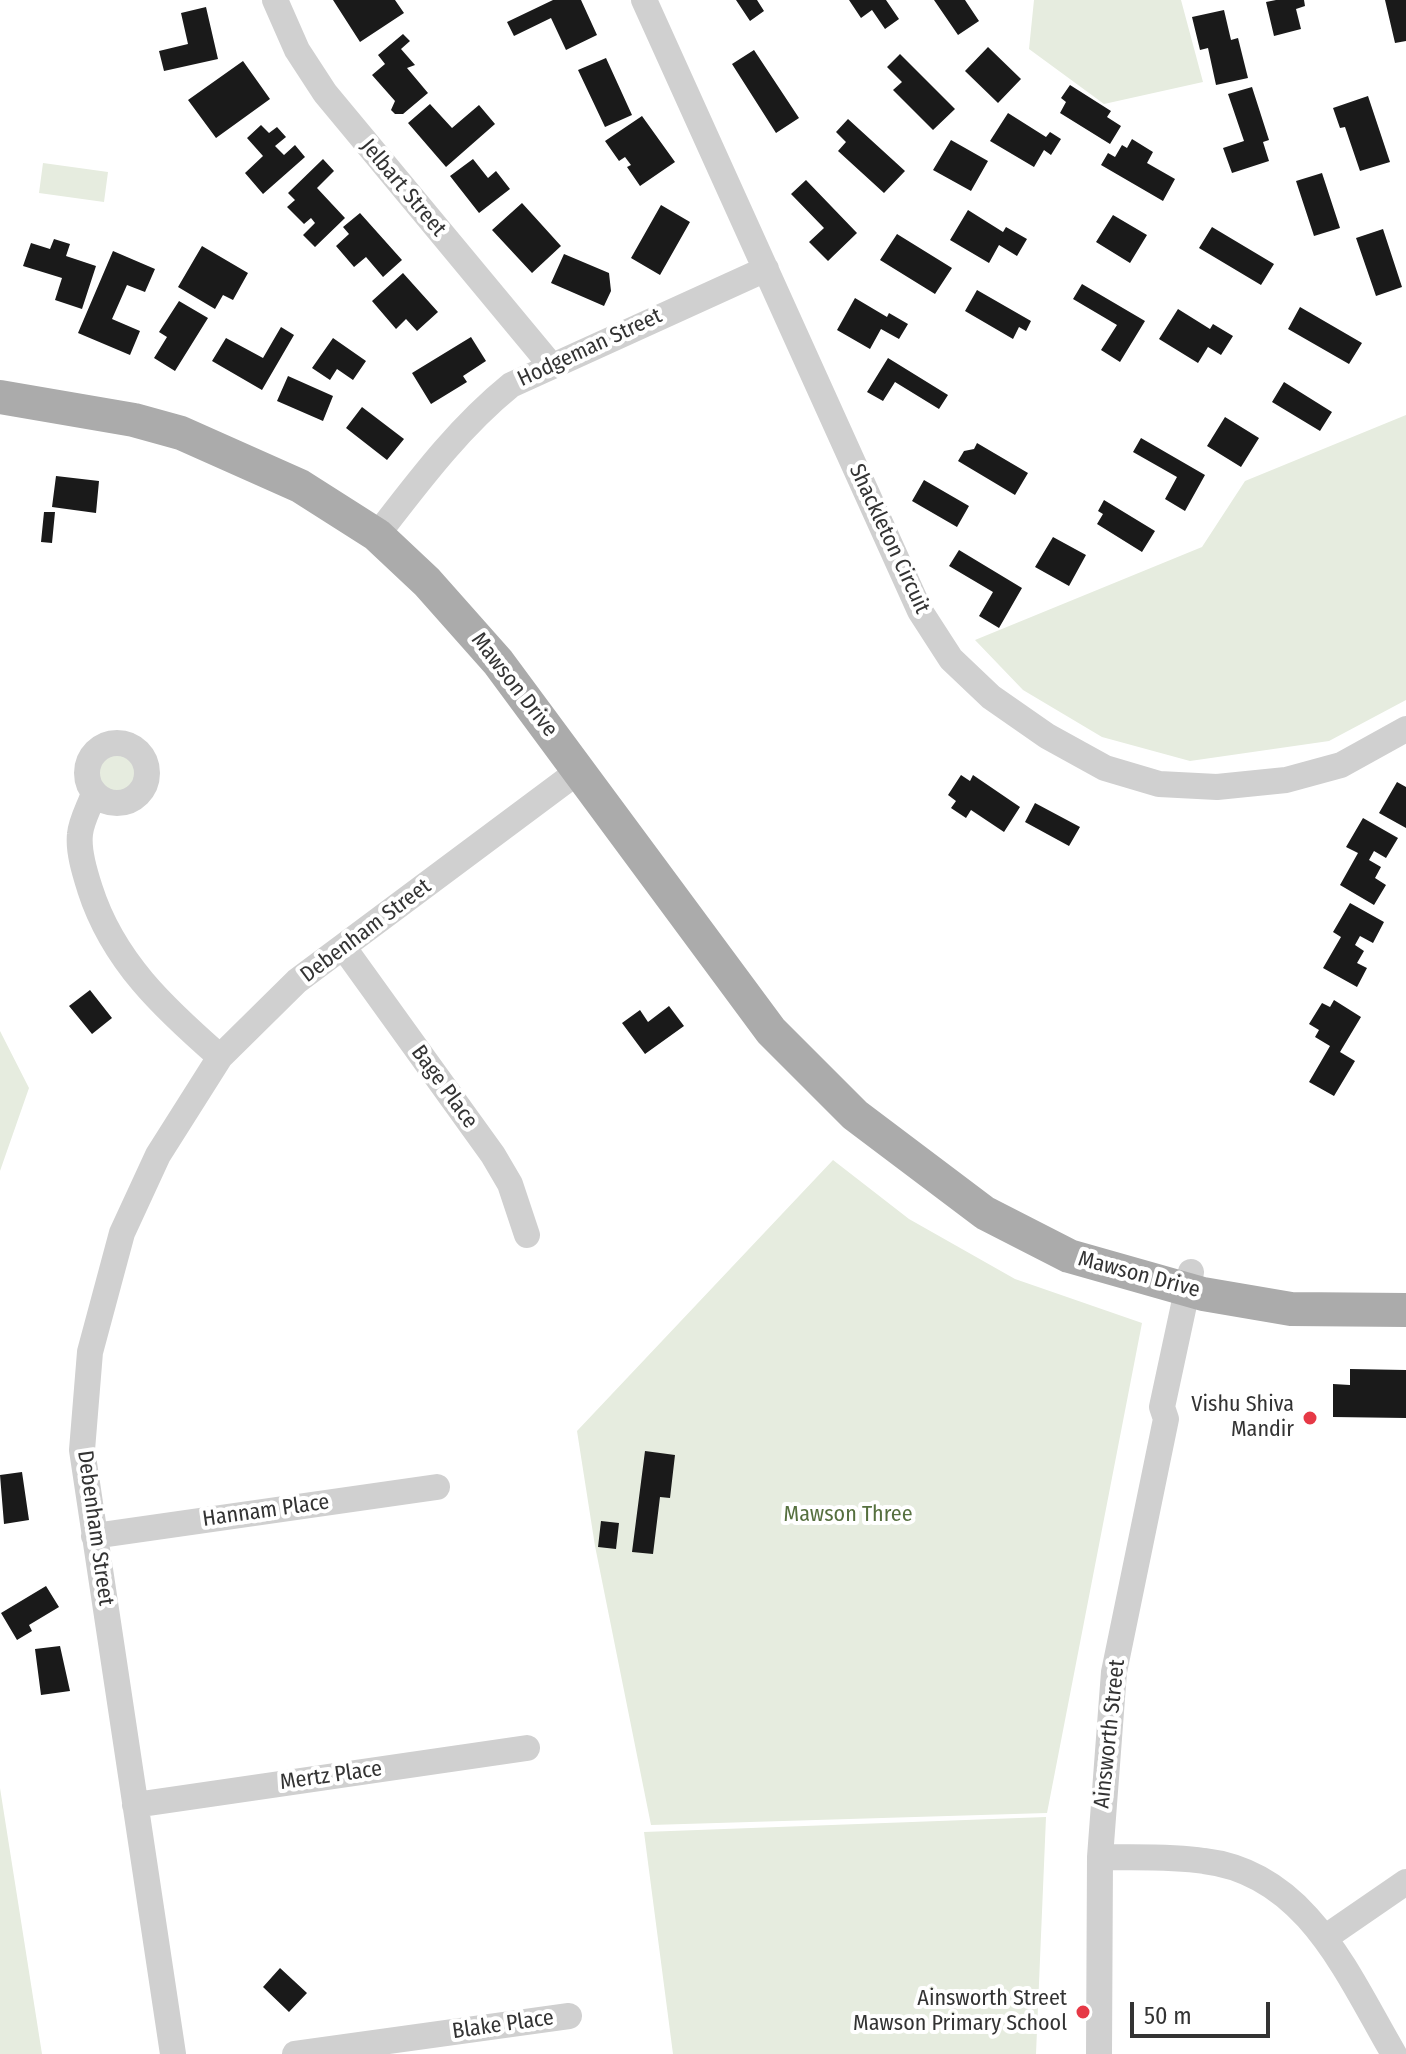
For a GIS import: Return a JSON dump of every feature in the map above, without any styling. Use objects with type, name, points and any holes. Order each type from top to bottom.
[{"type":"main road","name":"Mawson Drive","points":[[0,398],[134,420],[181,433],[300,486],[377,535],[427,582],[498,662],[771,1031],[855,1115],[985,1213],[1032,1239],[1095,1265],[1197,1283],[1291,1309],[1406,1310]]},
{"type":"main road","name":"Mawson Drive","points":[[1197,1283],[1297,1288],[1406,1286]]},
{"type":"street","name":"Jelbart Street","points":[[275,0],[297,50],[325,93],[550,364]]},
{"type":"street","name":"Shackleton Circuit","points":[[644,0],[920,611],[951,659],[991,697],[1047,736],[1105,768],[1159,784],[1217,787],[1286,780],[1341,765],[1406,729]]},
{"type":"street","name":"Hodgeman Street","points":[[377,535],[432,464],[485,406],[511,385],[550,364],[766,269]]},
{"type":"street","name":"Debenham Street","points":[[173,2054],[82,1450],[90,1352],[102,1296],[122,1233],[158,1155],[220,1057],[297,981],[580,770]]},
{"type":"street","points":[[94,793],[80,834],[85,873],[100,919],[128,966],[162,1006],[220,1057]]},
{"type":"street","name":"Bage Place","points":[[344,948],[493,1155],[510,1184],[527,1235]]},
{"type":"street","name":"Ainsworth Street","points":[[1099,2054],[1100,1857],[1114,1672],[1166,1419],[1175,1411],[1197,1283]]},
{"type":"street","name":"Hannam Place","points":[[94,1536],[437,1487]]},
{"type":"street","name":"Mertz Place","points":[[135,1805],[527,1748]]},
{"type":"street","points":[[1100,1857],[1205,1861],[1237,1868],[1267,1882],[1296,1904],[1326,1937],[1394,2054]]},
{"type":"street","points":[[1326,1937],[1406,1882]]},
{"type":"street","name":"Blake Place","points":[[295,2054],[569,2016]]},
{"type":"green space","points":[[1034,0],[1181,0],[1203,82],[1104,104],[1029,49]]},
{"type":"green space","points":[[43,163],[108,172],[104,202],[39,193]]},
{"type":"green space","points":[[1406,415],[1406,700],[1329,741],[1190,761],[1102,737],[1023,690],[975,640],[1202,547],[1245,481]]},
{"type":"green space","points":[[116,751],[131,757],[137,772],[131,787],[116,793],[101,787],[95,772],[101,757]]},
{"type":"green space","points":[[0,1031],[29,1088],[0,1171]]},
{"type":"green space","name":"Mawson Three","points":[[833,1160],[909,1219],[1015,1279],[1142,1323],[1047,1813],[651,1825],[595,1546],[577,1431]]},
{"type":"green space","points":[[0,1788],[42,2054],[0,2054]]},
{"type":"green space","points":[[1046,1817],[1036,2054],[673,2054],[644,1832]]},
{"type":"building","points":[[333,0],[395,0],[404,13],[360,42]]},
{"type":"building","points":[[553,0],[581,0],[597,35],[566,50],[551,18],[514,36],[507,22]]},
{"type":"building","points":[[736,0],[757,0],[764,11],[750,21]]},
{"type":"building","points":[[849,0],[886,0],[899,19],[885,29],[872,10],[861,18]]},
{"type":"building","points":[[934,0],[965,0],[979,21],[958,35]]},
{"type":"building","points":[[1304,0],[1305,6],[1296,9],[1301,29],[1274,36],[1266,2]]},
{"type":"building","points":[[1385,0],[1406,0],[1406,41],[1395,43]]},
{"type":"building","points":[[206,7],[218,59],[164,71],[159,51],[188,44],[181,13]]},
{"type":"building","points":[[1224,10],[1231,40],[1238,38],[1248,78],[1216,85],[1208,48],[1200,50],[1192,17]]},
{"type":"building","points":[[403,34],[410,41],[401,49],[415,65],[407,68],[428,93],[403,114],[395,114],[391,110],[395,101],[372,75],[385,64],[378,55]]},
{"type":"building","points":[[988,47],[1021,79],[998,103],[965,71]]},
{"type":"building","points":[[754,50],[799,118],[776,133],[732,64]]},
{"type":"building","points":[[900,54],[955,109],[933,130],[893,90],[902,82],[887,67]]},
{"type":"building","points":[[606,58],[632,115],[605,127],[578,70]]},
{"type":"building","points":[[243,61],[270,99],[216,138],[188,100]]},
{"type":"building","points":[[1070,85],[1111,111],[1107,117],[1121,126],[1110,144],[1060,113],[1066,102],[1061,98]]},
{"type":"building","points":[[1252,87],[1269,140],[1263,142],[1269,161],[1232,173],[1223,148],[1244,141],[1228,94]]},
{"type":"building","points":[[1368,96],[1390,162],[1360,171],[1345,127],[1340,128],[1333,108]]},
{"type":"building","points":[[430,104],[452,128],[479,105],[495,124],[446,167],[408,123]]},
{"type":"building","points":[[1008,113],[1046,137],[1050,132],[1061,139],[1051,155],[1044,150],[1034,167],[990,141]]},
{"type":"building","points":[[642,116],[675,162],[640,186],[627,167],[631,165],[625,157],[619,161],[605,141]]},
{"type":"building","points":[[848,119],[905,171],[884,193],[838,151],[846,142],[836,132]]},
{"type":"building","points":[[261,125],[269,133],[277,127],[286,137],[275,146],[284,155],[295,145],[305,157],[263,194],[245,173],[263,156],[247,138]]},
{"type":"building","points":[[1132,139],[1153,152],[1147,163],[1175,179],[1163,201],[1101,165],[1108,153],[1115,157],[1122,145],[1127,148]]},
{"type":"building","points":[[951,140],[988,161],[971,191],[933,170]]},
{"type":"building","points":[[323,159],[334,171],[317,188],[345,218],[315,247],[303,235],[315,223],[311,218],[304,224],[287,207],[295,200],[288,193]]},
{"type":"building","points":[[473,159],[488,178],[496,171],[510,189],[479,213],[450,176]]},
{"type":"building","points":[[1322,173],[1340,228],[1314,236],[1296,181]]},
{"type":"building","points":[[806,180],[857,233],[828,261],[809,242],[824,228],[791,194]]},
{"type":"building","points":[[522,203],[561,246],[532,273],[492,230]]},
{"type":"building","points":[[661,205],[690,222],[660,275],[631,258]]},
{"type":"building","points":[[968,210],[1003,232],[1006,227],[1027,239],[1017,256],[999,245],[989,263],[950,240]]},
{"type":"building","points":[[360,213],[402,260],[383,277],[366,257],[354,267],[336,246],[349,234],[343,227]]},
{"type":"building","points":[[1113,215],[1147,235],[1130,263],[1096,242]]},
{"type":"building","points":[[1212,227],[1274,264],[1261,285],[1199,248]]},
{"type":"building","points":[[1383,229],[1402,287],[1376,296],[1356,238]]},
{"type":"building","points":[[897,234],[952,268],[935,294],[880,260]]},
{"type":"building","points":[[54,239],[70,244],[66,256],[96,266],[82,309],[55,300],[62,278],[23,266],[31,243],[50,249]]},
{"type":"building","points":[[202,246],[248,273],[233,300],[223,295],[215,309],[178,287]]},
{"type":"building","points":[[113,251],[155,269],[145,292],[127,285],[112,319],[140,331],[130,355],[78,333]]},
{"type":"building","points":[[564,254],[609,273],[611,291],[604,306],[551,283]]},
{"type":"building","points":[[403,273],[438,312],[417,331],[406,319],[396,329],[372,301]]},
{"type":"building","points":[[1082,284],[1145,321],[1120,362],[1101,350],[1117,325],[1073,299]]},
{"type":"building","points":[[977,290],[1031,321],[1026,331],[1019,327],[1013,339],[965,311]]},
{"type":"building","points":[[855,298],[887,317],[889,313],[908,324],[899,339],[881,329],[870,349],[837,330]]},
{"type":"building","points":[[179,301],[208,318],[175,371],[154,358],[167,337],[159,332]]},
{"type":"building","points":[[1300,307],[1362,343],[1349,364],[1288,329]]},
{"type":"building","points":[[1178,309],[1210,329],[1213,324],[1233,336],[1221,355],[1208,347],[1198,363],[1159,339]]},
{"type":"building","points":[[281,327],[294,335],[262,390],[212,361],[226,338],[263,358]]},
{"type":"building","points":[[471,337],[486,361],[463,376],[467,382],[431,404],[412,373]]},
{"type":"building","points":[[333,338],[366,361],[353,380],[337,369],[330,380],[312,368]]},
{"type":"building","points":[[888,358],[948,395],[939,409],[895,382],[883,401],[867,392]]},
{"type":"building","points":[[288,376],[333,396],[323,421],[277,401]]},
{"type":"building","points":[[1284,382],[1332,412],[1320,431],[1272,402]]},
{"type":"building","points":[[362,407],[404,439],[387,460],[346,428]]},
{"type":"building","points":[[1225,417],[1259,438],[1241,467],[1207,446]]},
{"type":"building","points":[[1141,438],[1205,475],[1185,511],[1165,499],[1177,477],[1133,452]]},
{"type":"building","points":[[977,443],[1028,473],[1015,495],[958,461],[964,451],[974,449]]},
{"type":"building","points":[[56,476],[99,481],[96,513],[52,507]]},
{"type":"building","points":[[924,480],[969,506],[957,527],[912,501]]},
{"type":"building","points":[[1104,500],[1155,531],[1142,552],[1097,524],[1103,514],[1098,511]]},
{"type":"building","points":[[44,512],[55,512],[52,543],[41,542]]},
{"type":"building","points":[[1053,537],[1086,555],[1069,586],[1035,567]]},
{"type":"building","points":[[959,550],[1022,588],[999,628],[979,616],[993,592],[949,566]]},
{"type":"building","points":[[961,775],[970,781],[973,775],[1020,807],[1004,832],[971,810],[966,818],[951,808],[956,801],[948,795]]},
{"type":"building","points":[[1397,782],[1406,787],[1406,828],[1379,813]]},
{"type":"building","points":[[1035,803],[1080,827],[1069,846],[1025,822]]},
{"type":"building","points":[[1363,818],[1398,838],[1386,858],[1374,851],[1369,860],[1381,867],[1375,878],[1386,885],[1374,905],[1340,885],[1358,853],[1346,847]]},
{"type":"building","points":[[1350,903],[1384,922],[1373,943],[1360,936],[1355,945],[1364,951],[1357,963],[1367,968],[1357,987],[1323,968],[1341,937],[1333,932]]},
{"type":"building","points":[[90,990],[112,1018],[92,1034],[69,1006]]},
{"type":"building","points":[[1334,1000],[1361,1017],[1340,1052],[1355,1061],[1334,1096],[1309,1082],[1330,1046],[1315,1037],[1319,1030],[1309,1024],[1322,1003],[1330,1007]]},
{"type":"building","points":[[669,1006],[684,1026],[645,1054],[622,1023],[640,1010],[648,1022]]},
{"type":"building","points":[[1350,1369],[1406,1370],[1406,1418],[1333,1417],[1333,1384],[1350,1385]]},
{"type":"building","points":[[645,1451],[675,1455],[670,1498],[660,1497],[653,1554],[632,1552]]},
{"type":"building","points":[[22,1472],[29,1520],[4,1524],[0,1475]]},
{"type":"building","points":[[601,1521],[619,1523],[616,1549],[598,1547]]},
{"type":"building","points":[[46,1586],[59,1607],[29,1625],[32,1631],[17,1640],[1,1613]]},
{"type":"building","points":[[60,1646],[70,1691],[41,1695],[35,1649]]},
{"type":"building","points":[[280,1968],[307,1993],[289,2012],[263,1987]]},
{"type":"place","name":"Vishu Shiva Mandir","points":[[1310,1418]]},
{"type":"place","name":"Ainsworth Street Mawson Primary School","points":[[1083,2012]]}]
